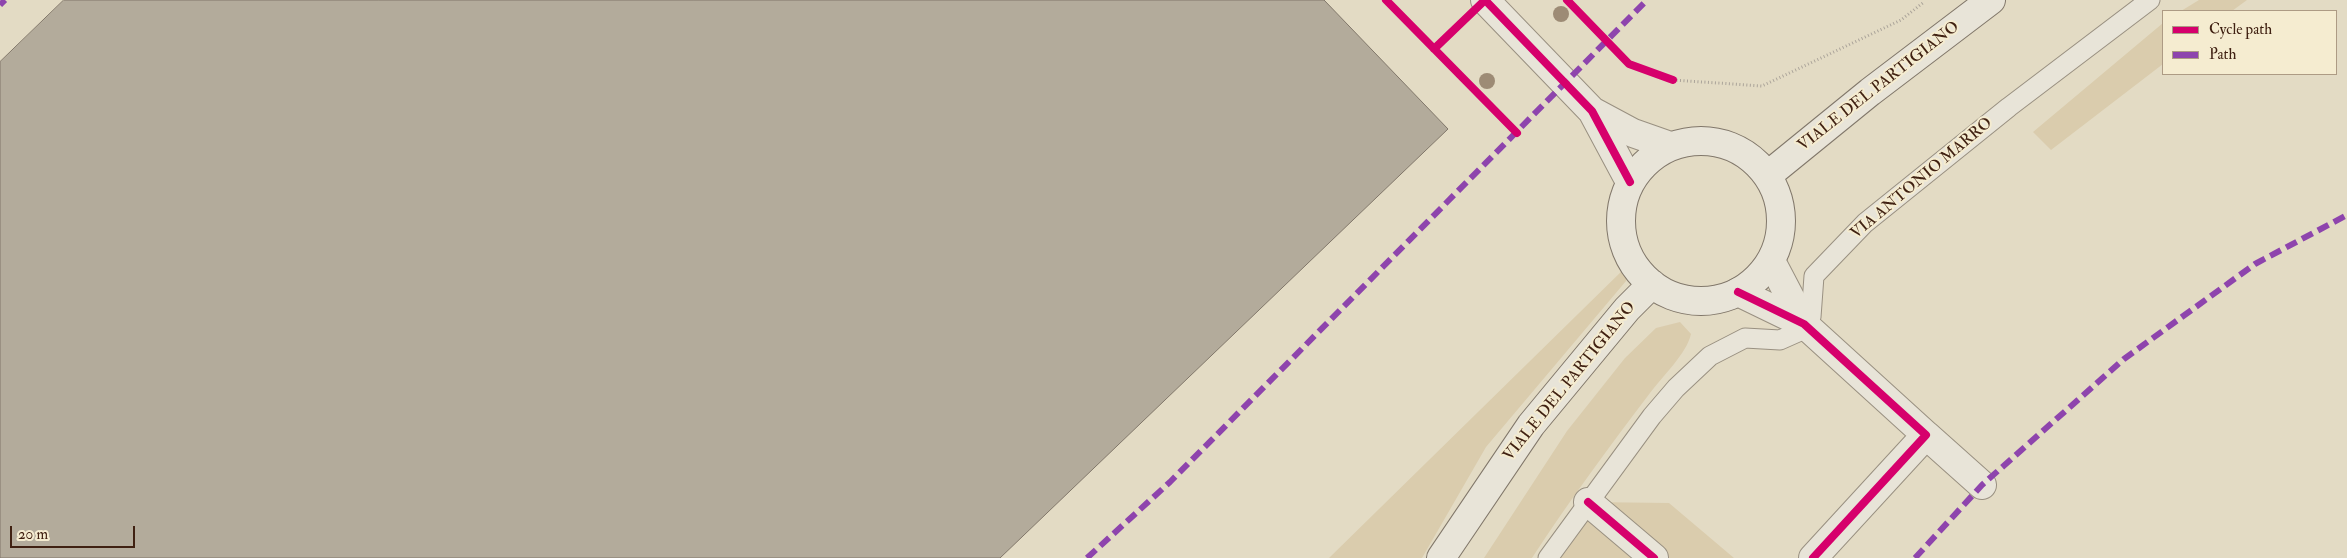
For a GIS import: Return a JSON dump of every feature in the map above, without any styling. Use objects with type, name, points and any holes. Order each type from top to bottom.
[{"type":"main road","points":[[1485,0],[1592,111],[1630,182]]},
{"type":"main road","name":"VIALE DEL PARTIGIANO","points":[[1768,175],[1870,92],[1991,0]]},
{"type":"main road","points":[[1592,111],[1633,133],[1670,146]]},
{"type":"main road","points":[[1696,140],[1724,143],[1749,155],[1768,175],[1778,195],[1782,218],[1780,240],[1771,262],[1758,280],[1738,292],[1717,299],[1694,300],[1671,295],[1652,284],[1636,268],[1625,248],[1620,226],[1622,203],[1630,182],[1646,161],[1670,146],[1696,140]]},
{"type":"main road","points":[[1771,262],[1804,324]]},
{"type":"main road","name":"VIALE DEL PARTIGIANO","points":[[1441,558],[1531,425],[1627,309],[1652,284]]},
{"type":"main road","points":[[1738,292],[1804,324],[1982,485]]},
{"type":"main road","points":[[1813,558],[1926,435]]},
{"type":"main road","points":[[1588,502],[1654,558]]},
{"type":"lane","name":"VIA ANTONIO MARRO","points":[[1804,324],[1811,317],[1814,276],[1866,224],[2009,107],[2150,0]]},
{"type":"lane","points":[[1548,558],[1652,416],[1676,388],[1710,356],[1745,338],[1780,340],[1798,332],[1804,324]]},
{"type":"path","points":[[1664,77],[1674,80],[1762,86],[1901,20],[1927,0]]},
{"type":"shaded area","points":[[2199,0],[2247,0],[2233,10],[2183,10]]},
{"type":"shaded area","points":[[2162,24],[2162,65],[2051,150],[2033,132]]},
{"type":"shaded area","points":[[1628,265],[1626,281],[1486,447],[1422,558],[1329,558]]},
{"type":"shaded area","points":[[1680,322],[1691,334],[1685,349],[1604,454],[1532,558],[1484,558],[1567,431],[1625,358],[1656,328]]},
{"type":"shaded area","points":[[1588,502],[1669,503],[1734,558],[1548,558]]},
{"type":"building","points":[[64,0],[1324,0],[1448,129],[1000,558],[0,558],[0,62]]},
{"type":"marked path","points":[[0,5],[5,0]]},
{"type":"marked path","points":[[1087,558],[1170,482],[1647,0]]},
{"type":"marked path","points":[[1915,558],[1982,485],[2124,359],[2255,264],[2347,215]]},
{"type":"cycle path","points":[[1386,0],[1517,133]]},
{"type":"cycle path","points":[[1485,0],[1592,111],[1630,182]]},
{"type":"cycle path","points":[[1434,49],[1485,0]]},
{"type":"cycle path","points":[[1567,0],[1629,64],[1673,80]]},
{"type":"cycle path","points":[[1738,292],[1804,324],[1926,435],[1813,558]]},
{"type":"cycle path","points":[[1588,502],[1654,558]]}]
